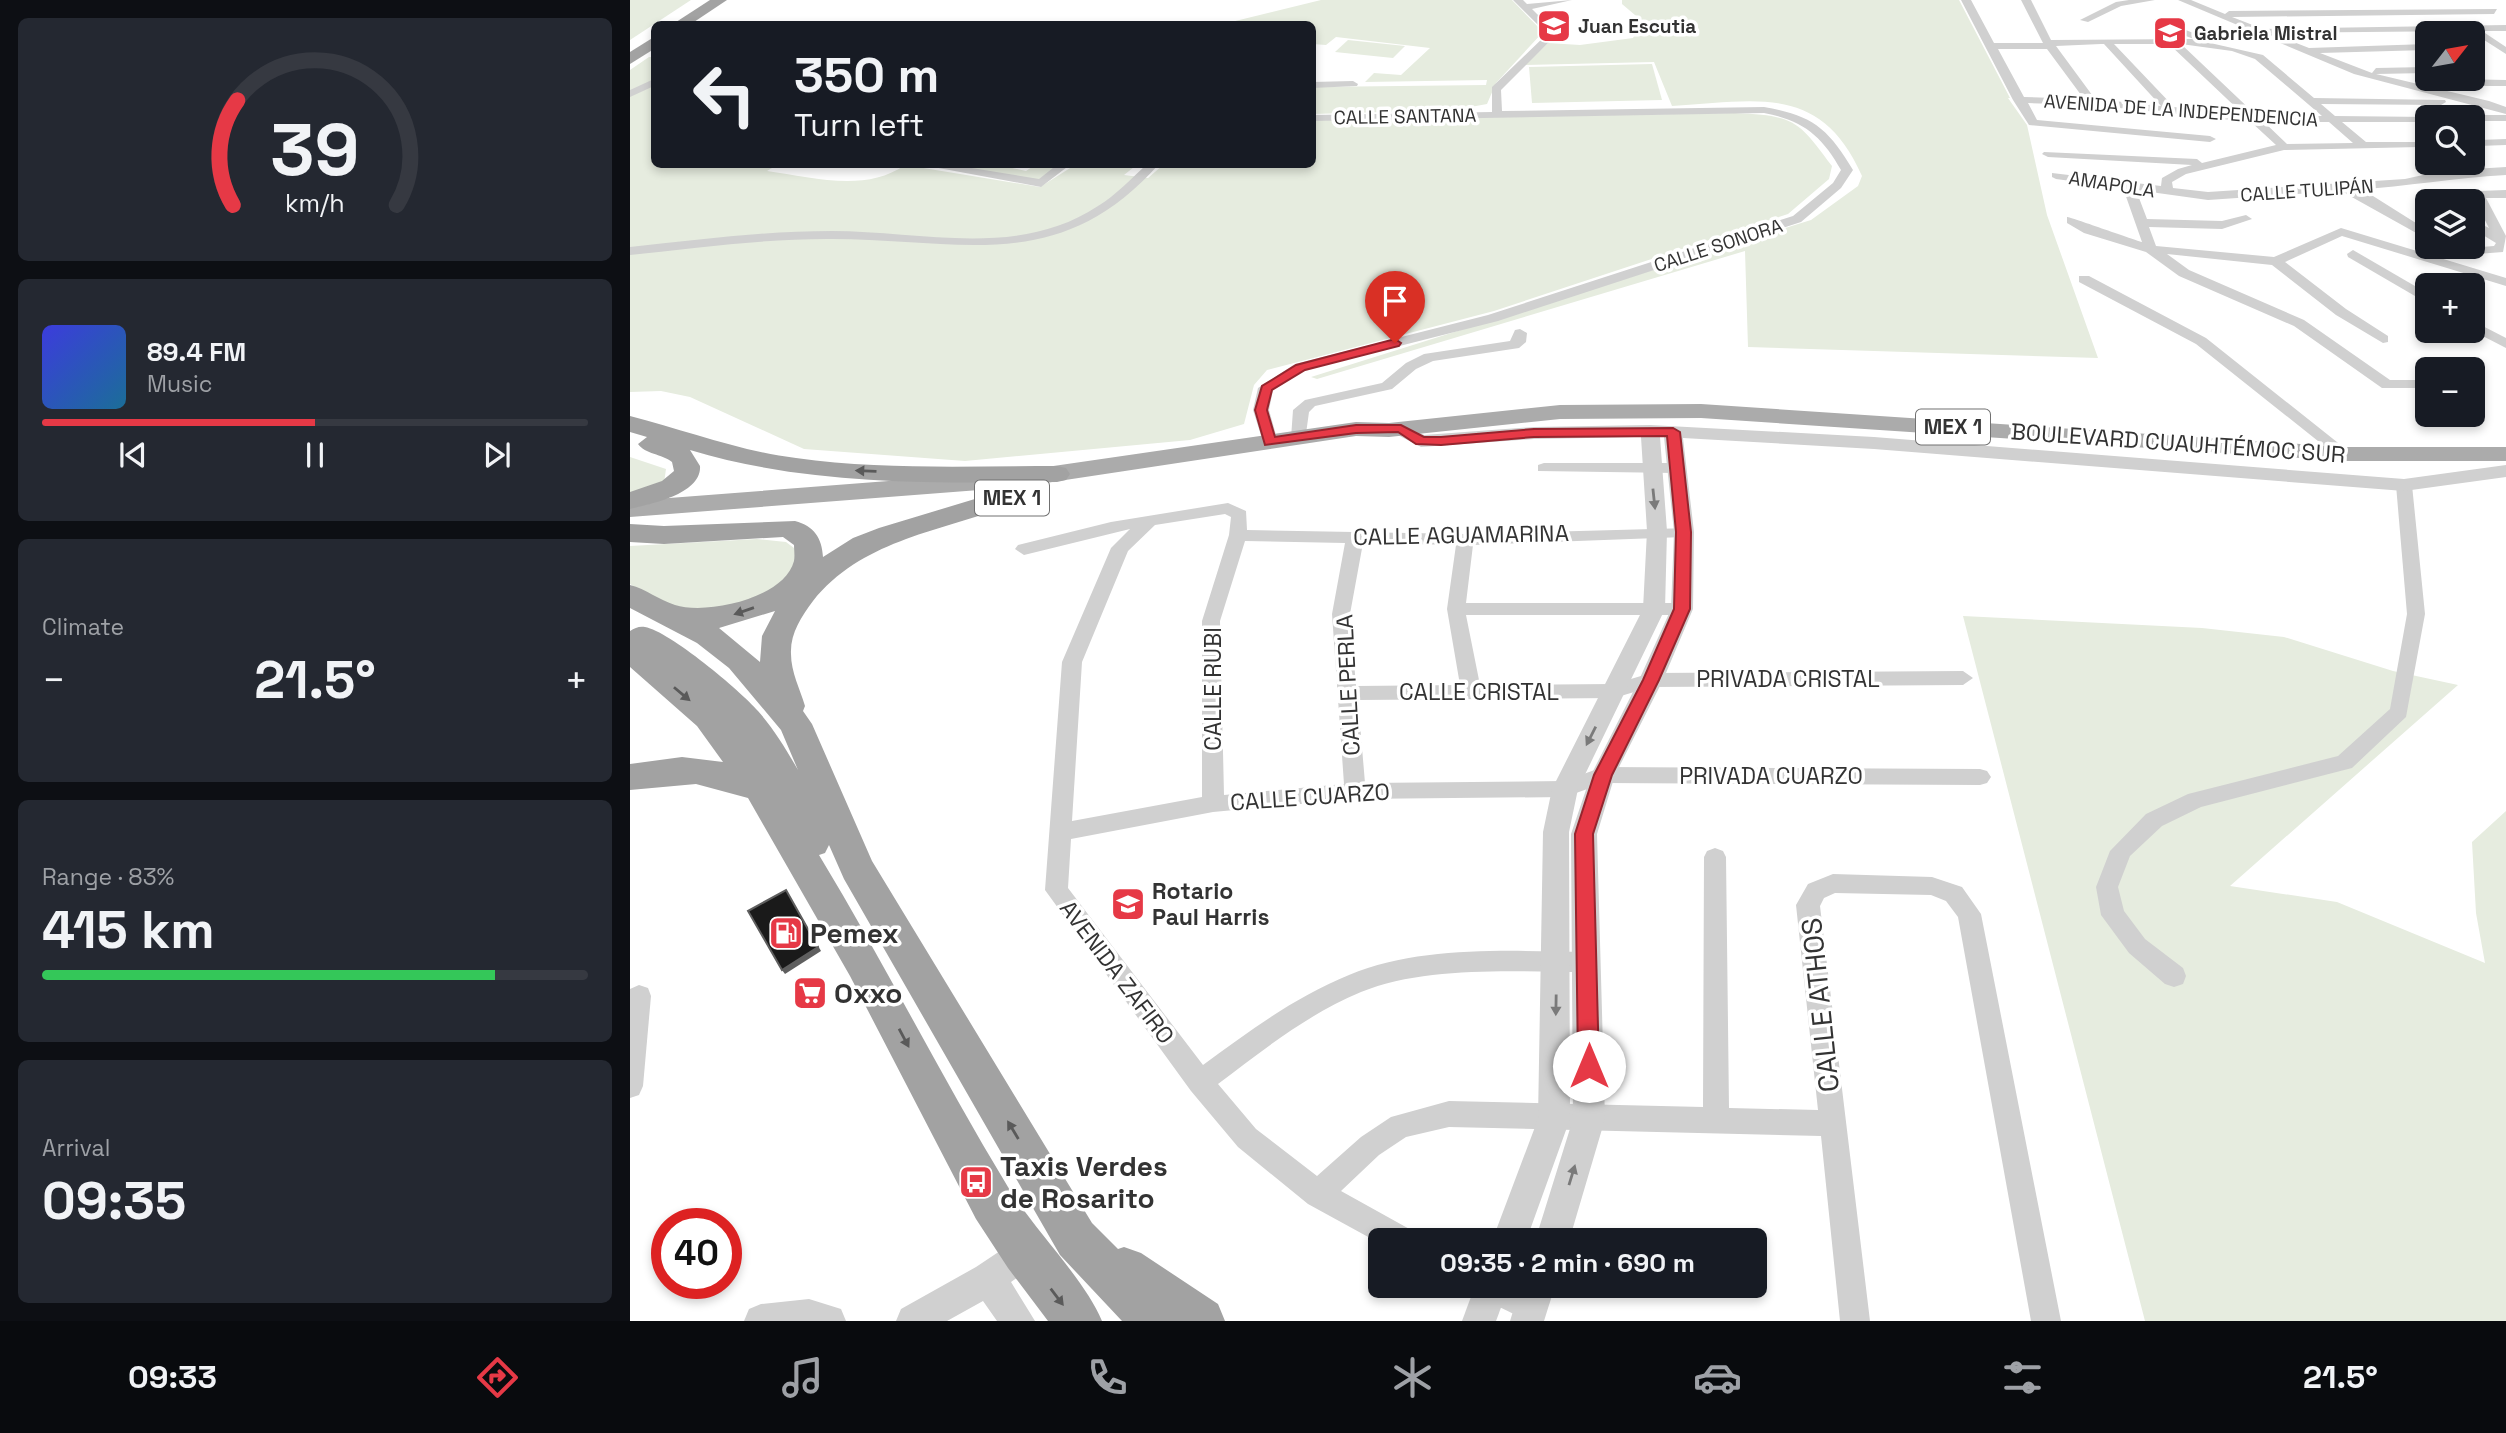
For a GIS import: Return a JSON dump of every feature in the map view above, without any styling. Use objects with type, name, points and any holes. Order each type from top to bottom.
[{"type":"highway","points":[[674,21],[708,0]]},
{"type":"highway","points":[[686,21],[720,0]]},
{"type":"highway","points":[[630,50],[651,36]]},
{"type":"highway","points":[[630,59],[651,44]]},
{"type":"highway","points":[[630,424],[733,454],[782,464],[915,473],[1056,474]]},
{"type":"highway","points":[[630,437],[679,454],[688,466],[687,472],[672,487],[630,501]]},
{"type":"highway","points":[[998,500],[869,541],[831,565],[802,593],[784,620],[774,650],[795,724],[857,868],[1076,1239],[1155,1321]]},
{"type":"highway","points":[[630,533],[664,535],[783,528],[795,530],[808,542],[810,560],[805,571],[764,604],[724,618],[705,620],[636,611]]},
{"type":"highway","points":[[636,611],[708,635],[740,660],[795,724]]},
{"type":"highway","points":[[636,611],[699,676],[734,706],[768,749],[814,819],[857,868]]},
{"type":"highway","points":[[630,650],[709,717],[760,788],[823,892],[992,1203],[1024,1252],[1078,1321]]},
{"type":"highway","points":[[630,778],[687,769],[709,770],[760,788]]},
{"type":"highway","points":[[814,819],[816,855],[823,892]]},
{"type":"highway","points":[[1076,1239],[1201,1321]]},
{"type":"main road","name":"BOULEVARD CUAUHTÉMOC SUR","points":[[630,509],[972,484],[1356,429],[1395,429],[1560,412],[1701,411],[2344,454],[2506,454]]},
{"type":"main road","name":"BOULEVARD CUAUHTÉMOC SUR","points":[[630,526],[998,500],[1167,474],[1360,439],[1395,429]]},
{"type":"street","points":[[1521,3],[1567,0]]},
{"type":"street","points":[[1966,0],[2018,100],[2037,125],[2210,139]]},
{"type":"street","points":[[2026,0],[2050,44],[2111,131]]},
{"type":"street","points":[[2085,20],[2119,4],[2150,0]]},
{"type":"street","points":[[2183,0],[2358,72],[2411,88],[2486,103],[2506,111]]},
{"type":"street","points":[[2374,0],[2413,29]]},
{"type":"street","points":[[2477,0],[2500,14]]},
{"type":"street","points":[[1497,114],[1496,89],[1552,34],[1521,3]]},
{"type":"street","points":[[2217,14],[2500,14]]},
{"type":"street","points":[[2164,26],[2259,57],[2365,147]]},
{"type":"street","points":[[2485,27],[2506,28]]},
{"type":"street","points":[[2259,30],[2413,29]]},
{"type":"street","points":[[2390,30],[2413,47]]},
{"type":"street","points":[[2485,37],[2504,49]]},
{"type":"street","points":[[2172,41],[2284,148]]},
{"type":"street","points":[[1992,46],[2207,41]]},
{"type":"street","points":[[2108,43],[2170,109]]},
{"type":"street","points":[[2306,50],[2413,47]]},
{"type":"street","points":[[2485,48],[2504,49]]},
{"type":"street","points":[[2358,72],[2415,71]]},
{"type":"street","points":[[2485,83],[2506,83]]},
{"type":"street","points":[[630,94],[651,84]]},
{"type":"street","points":[[1316,85],[1353,84]]},
{"type":"street","points":[[2309,101],[2486,103],[2506,97]]},
{"type":"street","name":"AVENIDA DE LA INDEPENDENCIA","points":[[2018,100],[2092,102],[2254,119],[2415,118]]},
{"type":"street","name":"CALLE SONORA","points":[[1270,442],[1261,410],[1266,388],[1300,367],[1493,318],[1797,219],[1837,185],[1847,170],[1827,137],[1811,122],[1788,113],[1765,110],[1497,114]]},
{"type":"street","name":"CALLE SANTANA","points":[[1316,118],[1497,114]]},
{"type":"street","points":[[2485,118],[2506,118]]},
{"type":"street","points":[[2485,142],[2506,142]]},
{"type":"street","name":"CALLE TULIPÁN","points":[[2415,145],[2284,148],[2211,163],[2171,176],[2166,181],[2168,192],[2207,196],[2339,188],[2506,171]]},
{"type":"street","name":"CALLE TULIPÁN","points":[[2048,154],[2211,163]]},
{"type":"street","points":[[947,168],[1041,183],[1061,168]]},
{"type":"street","points":[[630,251],[740,239],[836,235],[979,244],[1016,241],[1065,229],[1101,210],[1149,168]]},
{"type":"street","name":"AMAPOLA","points":[[2056,175],[2168,192]]},
{"type":"street","points":[[2129,187],[2151,249],[2183,272],[2299,323],[2387,385],[2415,384]]},
{"type":"street","points":[[2339,188],[2369,199],[2415,228]]},
{"type":"street","points":[[2503,242],[2478,195],[2506,194]]},
{"type":"street","points":[[2140,223],[2222,225],[2246,219]]},
{"type":"street","points":[[2071,220],[2088,230],[2151,249],[2276,261],[2341,232],[2506,279]]},
{"type":"street","points":[[2485,231],[2503,242]]},
{"type":"street","points":[[2485,249],[2498,249],[2503,242]]},
{"type":"street","points":[[2353,254],[2415,292]]},
{"type":"street","points":[[2468,259],[2506,279]]},
{"type":"street","points":[[2276,261],[2341,312],[2383,339]]},
{"type":"street","points":[[2084,279],[2202,341],[2344,454]]},
{"type":"street","points":[[2299,323],[2341,312]]},
{"type":"street","points":[[2485,332],[2506,344]]},
{"type":"street","points":[[1299,438],[1301,411],[1310,403],[1387,386],[1411,366],[1429,357],[1514,345],[1519,342],[1520,333]]},
{"type":"street","points":[[1395,429],[1421,441],[1534,433],[1661,432],[1874,443],[2404,485],[2506,471]]},
{"type":"street","points":[[1514,1228],[1554,1118],[1556,832],[1565,789],[1654,608],[1663,468],[1661,432]]},
{"type":"street","points":[[1544,468],[1663,468]]},
{"type":"street","points":[[1556,1228],[1589,1119],[1584,834],[1603,775],[1651,680],[1682,609],[1684,532],[1663,468]]},
{"type":"street","points":[[2174,976],[2137,946],[2113,915],[2107,887],[2121,851],[2154,820],[2196,800],[2345,762],[2399,712],[2416,614],[2404,485]]},
{"type":"street","points":[[1024,549],[1149,521],[1228,508],[1240,515],[1238,535]]},
{"type":"street","name":"AVENIDA ZAFIRO","points":[[1149,521],[1120,548],[1073,662],[1058,832],[1056,890],[1200,1082],[1247,1138],[1318,1194],[1379,1228]]},
{"type":"street","name":"CALLE AGUAMARINA","points":[[1238,535],[1465,540],[1684,532]]},
{"type":"street","name":"CALLE RUBI","points":[[1213,804],[1212,621],[1238,535]]},
{"type":"street","name":"CALLE PERLA","points":[[1354,791],[1341,614],[1355,537]]},
{"type":"street","points":[[1465,540],[1456,609],[1471,691]]},
{"type":"street","points":[[1456,609],[1682,609]]},
{"type":"street","name":"PRIVADA CRISTAL","points":[[1614,691],[1651,680],[1963,678]]},
{"type":"street","name":"CALLE CRISTAL","points":[[1345,693],[1614,691]]},
{"type":"street","name":"PRIVADA CUARZO","points":[[1565,789],[1603,775],[1980,777]]},
{"type":"street","name":"CALLE CUARZO","points":[[1058,832],[1213,804],[1354,791],[1565,789]]},
{"type":"street","points":[[1715,857],[1716,1120]]},
{"type":"street","name":"CALLE ATHOS","points":[[1855,1321],[1808,905],[1816,891],[1833,884],[1932,886],[1954,894],[1969,914],[2046,1321]]},
{"type":"street","points":[[1200,1082],[1305,1008],[1360,981],[1416,968],[1588,962]]},
{"type":"street","points":[[630,1086],[639,996]]},
{"type":"street","points":[[1318,1194],[1370,1146],[1400,1126],[1449,1114],[1833,1123]]},
{"type":"street","points":[[914,1321],[988,1279],[1024,1252]]},
{"type":"street","points":[[988,1279],[1018,1321]]},
{"type":"street","points":[[1479,1321],[1486,1298]]},
{"type":"street","points":[[1516,1298],[1533,1305]]},
{"type":"street","points":[[761,1321],[809,1316],[829,1321]]},
{"type":"shaded area","points":[[630,0],[691,0],[659,21],[651,21],[651,26],[630,40]]},
{"type":"shaded area","points":[[1321,0],[1512,0],[1543,32],[1496,83],[1487,104],[1454,110],[1316,114],[1316,87],[1486,85],[1487,80],[1365,82],[1374,73],[1401,75],[1430,48],[1336,37],[1326,45],[1316,44],[1316,21],[1235,21]]},
{"type":"shaded area","points":[[1622,0],[1959,0],[2008,98],[2027,125],[2047,215],[2098,358],[1748,347],[1745,251],[1317,379],[1311,377],[1811,220],[1858,186],[1862,176],[1846,146],[1827,125],[1806,112],[1784,104],[1759,101],[1672,106],[1654,62],[1525,65],[1548,43],[1580,45],[1633,38],[1642,21],[1622,4]]},
{"type":"shaded area","points":[[1348,40],[1405,46],[1393,58],[1335,52]]},
{"type":"shaded area","points":[[651,57],[651,168],[772,168],[767,171],[856,181],[873,179],[900,168],[923,168],[1040,187],[1070,168],[1133,168],[1124,175],[1148,178],[1160,168],[1316,168],[1316,120],[1735,113],[1771,116],[1793,123],[1811,138],[1832,166],[1829,179],[1788,214],[1494,311],[1267,370],[1254,385],[1244,424],[1190,440],[965,461],[804,449],[690,397],[661,391],[630,392],[630,70]]},
{"type":"shaded area","points":[[1652,64],[1662,100],[1532,103],[1529,67]]},
{"type":"shaded area","points":[[1012,168],[1026,171],[1030,168],[1055,168],[1039,180],[969,169]]},
{"type":"shaded area","points":[[630,457],[666,469],[664,483],[630,498]]},
{"type":"shaded area","points":[[757,539],[786,542],[798,551],[798,565],[759,602],[719,613],[661,605],[630,584],[630,546]]},
{"type":"shaded area","points":[[1963,616],[2202,628],[2284,637],[2393,671],[2458,685],[2230,886],[2337,902],[2485,963],[2476,913],[2472,842],[2506,811],[2506,1321],[2145,1321]]},
{"type":"building","name":"Pemex","points":[[786,890],[818,947],[782,970],[748,911]]},
{"type":"place","name":"Juan Escutia","points":[[1554,26]]},
{"type":"place","name":"Gabriela Mistral","points":[[2170,33]]},
{"type":"place","name":"Rotario Paul Harris","points":[[1128,904]]},
{"type":"place","name":"Pemex","points":[[786,933]]},
{"type":"place","name":"Oxxo","points":[[810,993]]},
{"type":"place","name":"Taxis Verdes de Rosarito","points":[[976,1182]]},
{"type":"route","points":[[1395,343],[1300,367],[1266,388],[1261,410],[1270,442],[1356,429],[1401,429],[1421,441],[1534,433],[1673,432],[1684,532],[1682,609],[1651,680],[1603,775],[1584,834],[1589,1066]]}]
